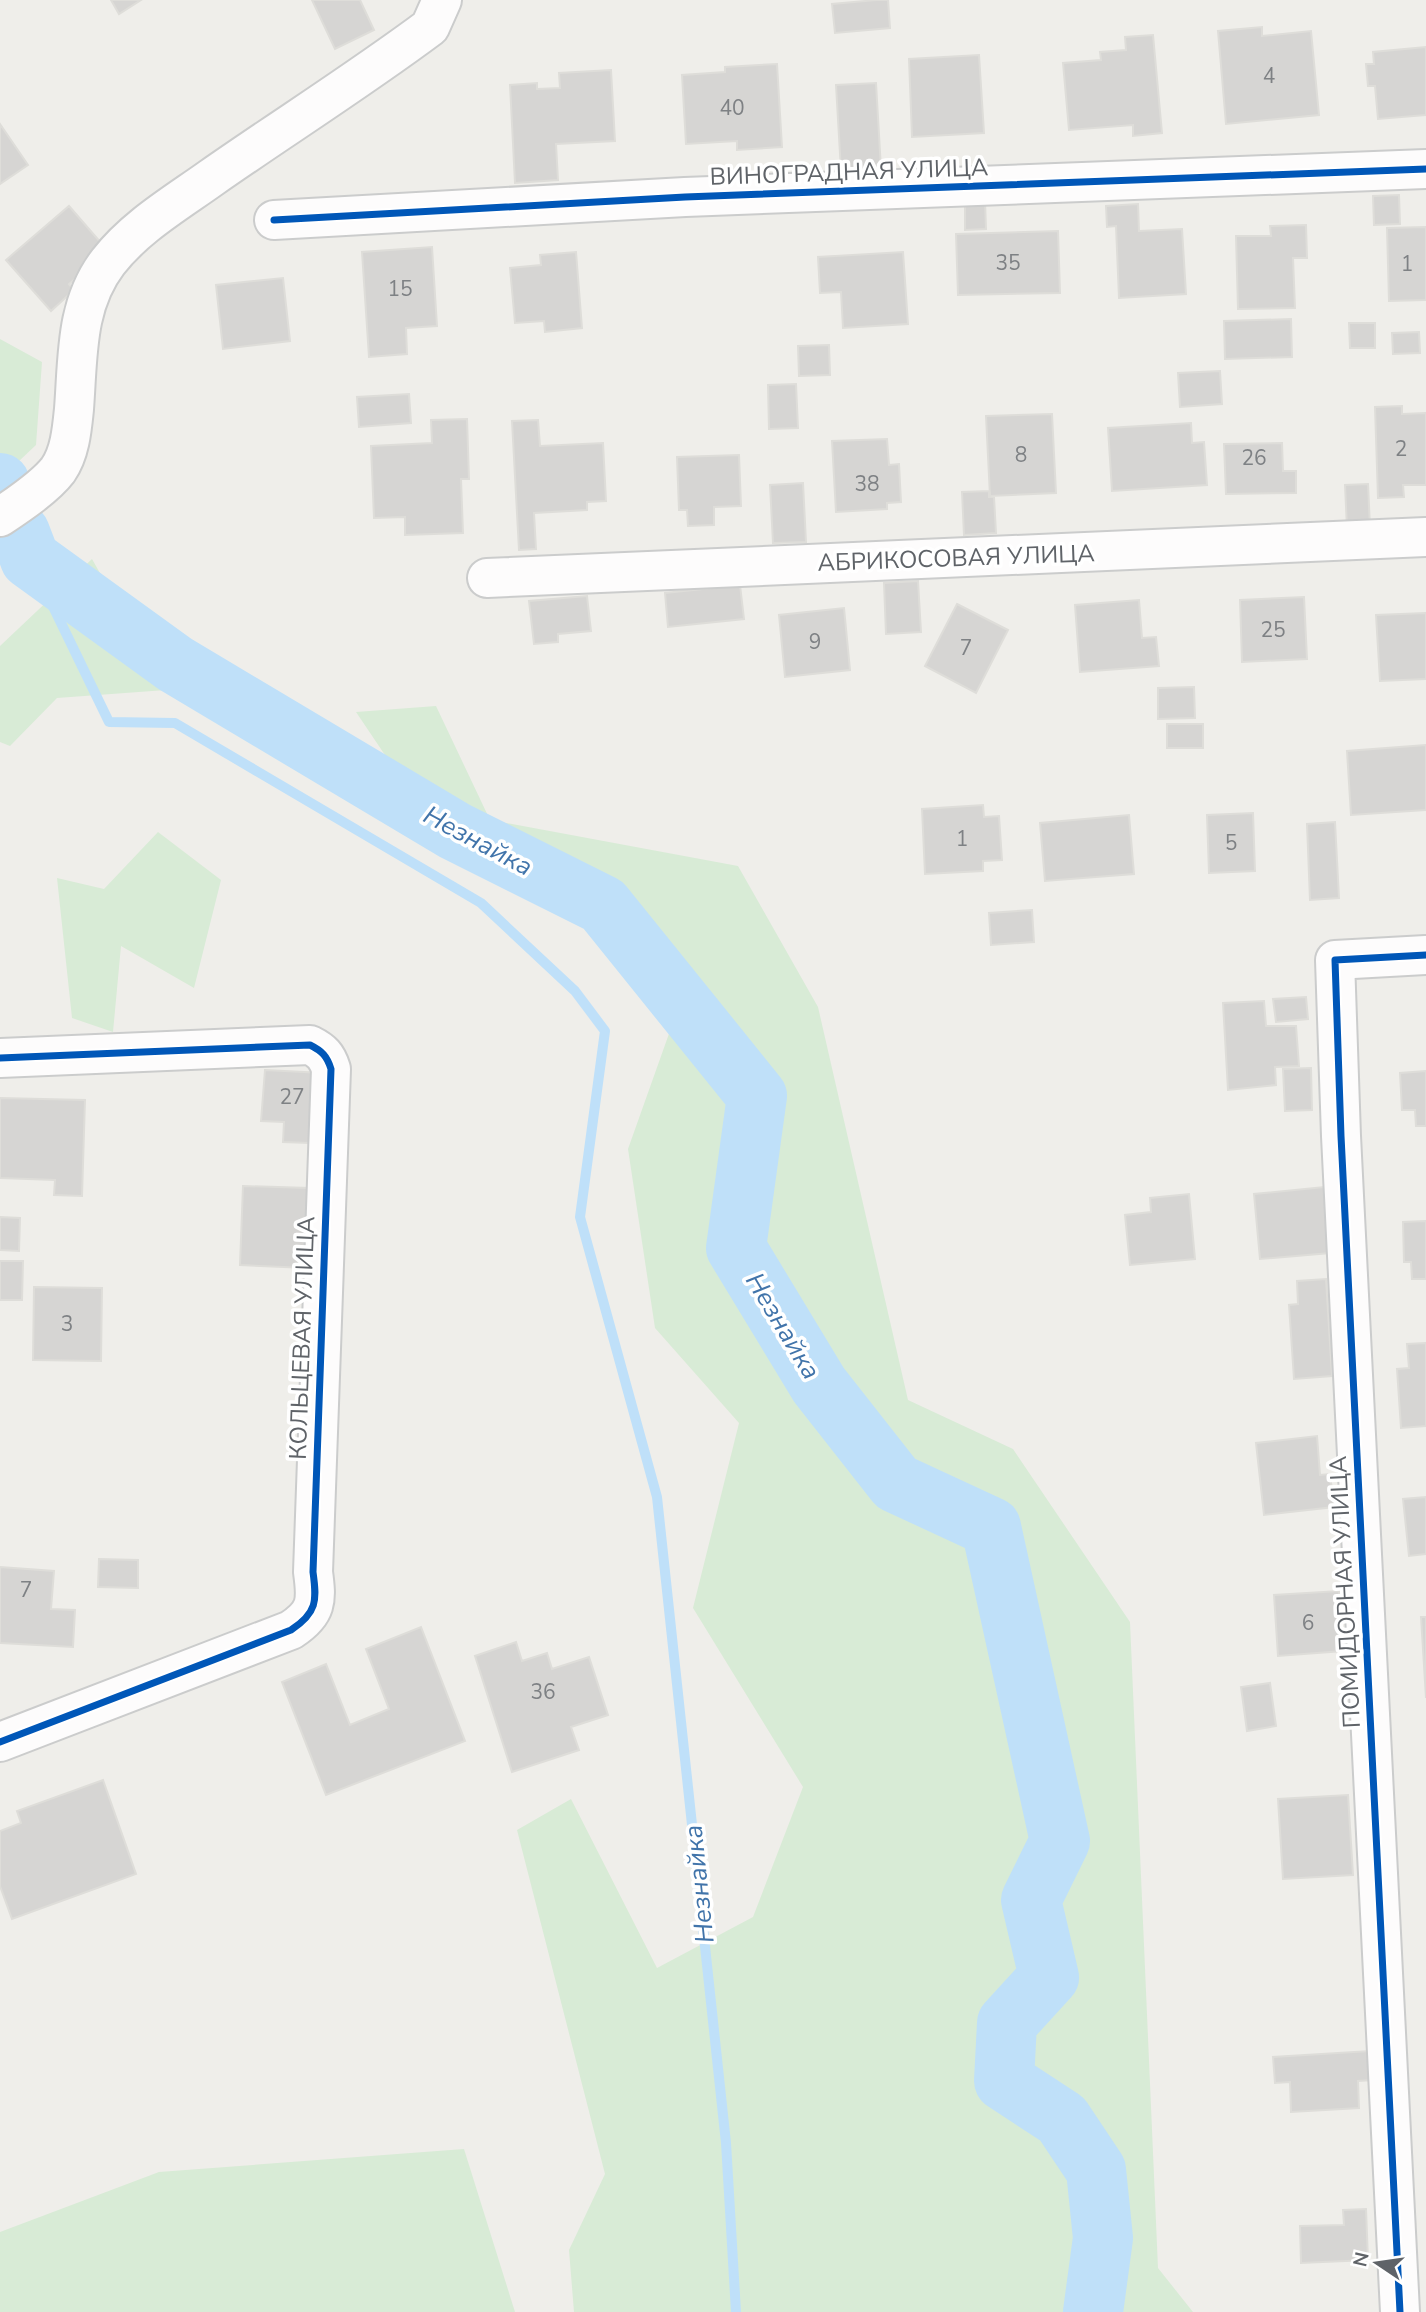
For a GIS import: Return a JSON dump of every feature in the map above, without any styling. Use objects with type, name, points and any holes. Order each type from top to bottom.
[{"type":"street","points":[[0,517],[21,503],[57,470],[68,449],[73,424],[79,328],[97,277],[120,247],[164,212],[430,27],[442,0]]},
{"type":"street","name":"ВИНОГРАДНАЯ УЛИЦА","points":[[274,220],[685,197],[1426,169]]},
{"type":"street","name":"АБРИКОСОВАЯ УЛИЦА","points":[[487,578],[1426,537]]},
{"type":"street","name":"ПОМИДОРНАЯ УЛИЦА","points":[[1400,2312],[1341,1136],[1335,960],[1426,955]]},
{"type":"street","name":"КОЛЬЦЕВАЯ УЛИЦА","points":[[0,1058],[310,1045],[322,1050],[331,1069],[313,1609],[304,1622],[291,1630],[0,1742]]},
{"type":"green space","points":[[0,339],[42,362],[36,445],[0,479]]},
{"type":"green space","points":[[92,559],[166,690],[57,698],[10,746],[0,742],[0,646]]},
{"type":"green space","points":[[436,706],[490,820],[738,866],[818,1007],[908,1400],[1013,1449],[1130,1622],[1158,2268],[1193,2312],[574,2312],[569,2250],[605,2174],[517,1830],[571,1799],[657,1968],[753,1917],[803,1787],[693,1608],[739,1423],[655,1328],[628,1149],[692,969],[455,859],[356,712]]},
{"type":"green space","points":[[158,832],[221,880],[194,988],[121,946],[113,1032],[72,1018],[57,878],[104,889]]},
{"type":"green space","points":[[464,2149],[515,2312],[0,2312],[0,2232],[159,2172]]},
{"type":"building","points":[[111,0],[141,0],[119,14]]},
{"type":"building","points":[[312,0],[360,0],[374,30],[335,49]]},
{"type":"building","points":[[888,0],[890,28],[835,33],[832,4]]},
{"type":"building","points":[[1262,27],[1262,36],[1311,31],[1319,115],[1226,124],[1218,31]]},
{"type":"building","points":[[1153,35],[1162,133],[1133,136],[1133,125],[1069,130],[1063,63],[1101,60],[1100,52],[1126,50],[1125,37]]},
{"type":"building","points":[[1426,47],[1426,115],[1378,119],[1375,86],[1368,86],[1366,64],[1374,64],[1373,52]]},
{"type":"building","points":[[979,55],[984,133],[912,137],[909,59]]},
{"type":"building","points":[[777,64],[782,147],[737,150],[737,141],[686,144],[682,75],[725,72],[725,67]]},
{"type":"building","points":[[611,70],[615,141],[556,144],[558,180],[515,183],[510,85],[537,83],[537,89],[560,88],[559,73]]},
{"type":"building","points":[[876,83],[881,169],[841,171],[836,85]]},
{"type":"building","points":[[0,124],[28,165],[0,184]]},
{"type":"building","points":[[1399,195],[1400,224],[1374,225],[1373,196]]},
{"type":"building","points":[[985,200],[986,229],[965,230],[965,201]]},
{"type":"building","points":[[1138,204],[1139,231],[1182,229],[1186,294],[1119,298],[1116,226],[1107,227],[1106,206]]},
{"type":"building","points":[[69,206],[108,251],[69,284],[74,290],[51,311],[6,260]]},
{"type":"building","points":[[1306,225],[1307,258],[1293,258],[1295,308],[1238,309],[1236,236],[1271,236],[1270,226]]},
{"type":"building","points":[[1426,227],[1426,300],[1389,301],[1387,228]]},
{"type":"building","points":[[1058,231],[1060,293],[958,295],[956,234]]},
{"type":"building","points":[[432,247],[437,326],[406,328],[407,354],[369,357],[362,252]]},
{"type":"building","points":[[576,252],[582,328],[545,332],[544,321],[515,323],[510,268],[541,265],[540,255]]},
{"type":"building","points":[[903,252],[908,324],[843,328],[841,292],[820,293],[818,257]]},
{"type":"building","points":[[283,278],[290,341],[223,349],[216,285]]},
{"type":"building","points":[[1291,319],[1292,357],[1225,359],[1224,321]]},
{"type":"building","points":[[1349,323],[1375,323],[1375,348],[1350,348]]},
{"type":"building","points":[[1419,332],[1420,353],[1393,354],[1392,333]]},
{"type":"building","points":[[829,345],[830,375],[799,376],[798,346]]},
{"type":"building","points":[[1220,371],[1222,404],[1180,407],[1178,373]]},
{"type":"building","points":[[796,384],[798,428],[769,429],[768,385]]},
{"type":"building","points":[[409,394],[411,423],[359,427],[357,397]]},
{"type":"building","points":[[1402,406],[1402,414],[1426,413],[1426,485],[1403,485],[1404,497],[1378,498],[1375,407]]},
{"type":"building","points":[[1052,414],[1056,493],[990,496],[986,416]]},
{"type":"building","points":[[467,419],[469,479],[461,479],[463,533],[405,535],[405,517],[374,518],[371,446],[432,443],[431,420]]},
{"type":"building","points":[[538,420],[540,446],[603,443],[606,501],[587,502],[587,510],[534,513],[536,549],[519,550],[512,421]]},
{"type":"building","points":[[1191,423],[1192,443],[1204,442],[1207,485],[1112,491],[1108,428]]},
{"type":"building","points":[[887,439],[889,465],[899,464],[901,502],[887,503],[887,509],[836,512],[832,441]]},
{"type":"building","points":[[1282,443],[1283,471],[1296,471],[1296,493],[1226,494],[1224,444]]},
{"type":"building","points":[[739,455],[741,506],[714,507],[714,525],[688,526],[687,510],[679,510],[677,457]]},
{"type":"building","points":[[803,483],[806,542],[773,543],[770,485]]},
{"type":"building","points":[[1368,484],[1370,527],[1347,528],[1345,485]]},
{"type":"building","points":[[989,491],[989,497],[994,497],[996,533],[964,535],[962,492]]},
{"type":"building","points":[[918,581],[921,632],[886,634],[884,583]]},
{"type":"building","points":[[740,585],[744,619],[668,627],[665,593]]},
{"type":"building","points":[[587,596],[591,631],[558,634],[558,642],[534,644],[529,601]]},
{"type":"building","points":[[1304,597],[1307,659],[1242,662],[1240,600]]},
{"type":"building","points":[[1139,600],[1142,638],[1156,637],[1159,666],[1080,672],[1075,605]]},
{"type":"building","points":[[957,604],[1008,630],[976,693],[925,666]]},
{"type":"building","points":[[844,608],[850,670],[785,677],[779,615]]},
{"type":"building","points":[[1426,613],[1426,679],[1380,681],[1376,615]]},
{"type":"building","points":[[1194,687],[1195,718],[1158,719],[1158,688]]},
{"type":"building","points":[[1167,724],[1203,724],[1203,748],[1167,748]]},
{"type":"building","points":[[1426,745],[1426,810],[1351,815],[1347,751]]},
{"type":"building","points":[[983,805],[984,817],[999,816],[1002,860],[983,861],[983,871],[925,874],[922,809]]},
{"type":"building","points":[[1253,813],[1255,871],[1209,873],[1207,815]]},
{"type":"building","points":[[1129,815],[1134,874],[1045,881],[1040,823]]},
{"type":"building","points":[[1335,822],[1339,898],[1310,900],[1307,824]]},
{"type":"building","points":[[1032,910],[1034,942],[991,945],[989,913]]},
{"type":"building","points":[[1306,997],[1308,1019],[1276,1022],[1273,999]]},
{"type":"building","points":[[1264,1001],[1266,1026],[1296,1026],[1299,1066],[1275,1067],[1276,1085],[1228,1090],[1223,1003]]},
{"type":"building","points":[[1311,1068],[1312,1110],[1285,1111],[1283,1069]]},
{"type":"building","points":[[265,1070],[323,1073],[309,1143],[283,1142],[284,1122],[261,1121]]},
{"type":"building","points":[[1426,1071],[1426,1126],[1416,1126],[1415,1110],[1402,1110],[1400,1073]]},
{"type":"building","points":[[0,1098],[85,1100],[82,1196],[54,1195],[55,1180],[0,1178]]},
{"type":"building","points":[[243,1186],[309,1188],[306,1268],[240,1265]]},
{"type":"building","points":[[1324,1187],[1330,1253],[1260,1259],[1254,1194]]},
{"type":"building","points":[[1189,1194],[1195,1259],[1130,1265],[1125,1215],[1151,1212],[1150,1198]]},
{"type":"building","points":[[0,1217],[20,1218],[19,1251],[0,1250]]},
{"type":"building","points":[[1426,1221],[1426,1279],[1412,1279],[1411,1262],[1404,1262],[1403,1222]]},
{"type":"building","points":[[0,1261],[23,1261],[22,1300],[0,1300]]},
{"type":"building","points":[[1326,1279],[1332,1376],[1294,1379],[1289,1305],[1298,1304],[1297,1281]]},
{"type":"building","points":[[34,1287],[102,1288],[101,1361],[33,1360]]},
{"type":"building","points":[[1426,1343],[1426,1426],[1401,1428],[1397,1369],[1409,1368],[1407,1344]]},
{"type":"building","points":[[1317,1436],[1320,1475],[1330,1474],[1334,1507],[1264,1515],[1256,1443]]},
{"type":"building","points":[[1426,1497],[1426,1554],[1409,1556],[1403,1499]]},
{"type":"building","points":[[99,1559],[138,1560],[138,1588],[98,1587]]},
{"type":"building","points":[[0,1567],[54,1571],[51,1609],[75,1610],[73,1647],[0,1643]]},
{"type":"building","points":[[1339,1591],[1343,1651],[1278,1656],[1274,1595]]},
{"type":"building","points":[[1421,1617],[1426,1617],[1426,1698]]},
{"type":"building","points":[[421,1627],[465,1741],[326,1795],[282,1682],[326,1664],[350,1725],[389,1709],[366,1649]]},
{"type":"building","points":[[516,1642],[522,1661],[547,1653],[552,1669],[589,1657],[608,1715],[571,1727],[579,1750],[512,1772],[475,1656]]},
{"type":"building","points":[[1270,1683],[1276,1726],[1247,1731],[1241,1687]]},
{"type":"building","points":[[103,1780],[136,1874],[12,1919],[0,1886],[0,1831],[21,1823],[17,1811]]},
{"type":"building","points":[[1348,1795],[1353,1875],[1283,1879],[1278,1799]]},
{"type":"building","points":[[1370,2051],[1372,2080],[1358,2081],[1359,2108],[1291,2112],[1290,2082],[1275,2083],[1273,2057]]},
{"type":"building","points":[[1366,2209],[1368,2260],[1301,2263],[1300,2226],[1344,2225],[1343,2210]]},
{"type":"waterway","name":"Незнайка","points":[[0,483],[5,496]]},
{"type":"waterway","name":"Незнайка","points":[[20,533],[30,559],[175,664],[455,831],[603,905],[757,1096],[736,1248],[819,1385],[896,1483],[991,1527],[1060,1841],[1031,1900],[1049,1977],[1007,2023],[1004,2081],[1062,2119],[1096,2170],[1103,2238],[1093,2312]]},
{"type":"waterway","name":"Незнайка","points":[[30,559],[109,722],[175,723],[481,903],[575,991],[605,1031],[580,1217],[657,1497],[726,2143],[736,2312]]},
{"type":"cycle path","points":[[274,220],[685,197],[1426,169]]},
{"type":"cycle path","points":[[1400,2312],[1341,1136],[1335,960],[1426,955]]},
{"type":"cycle path","points":[[0,1058],[310,1045],[324,1054],[331,1069],[313,1606],[306,1618],[291,1630],[0,1742]]}]
